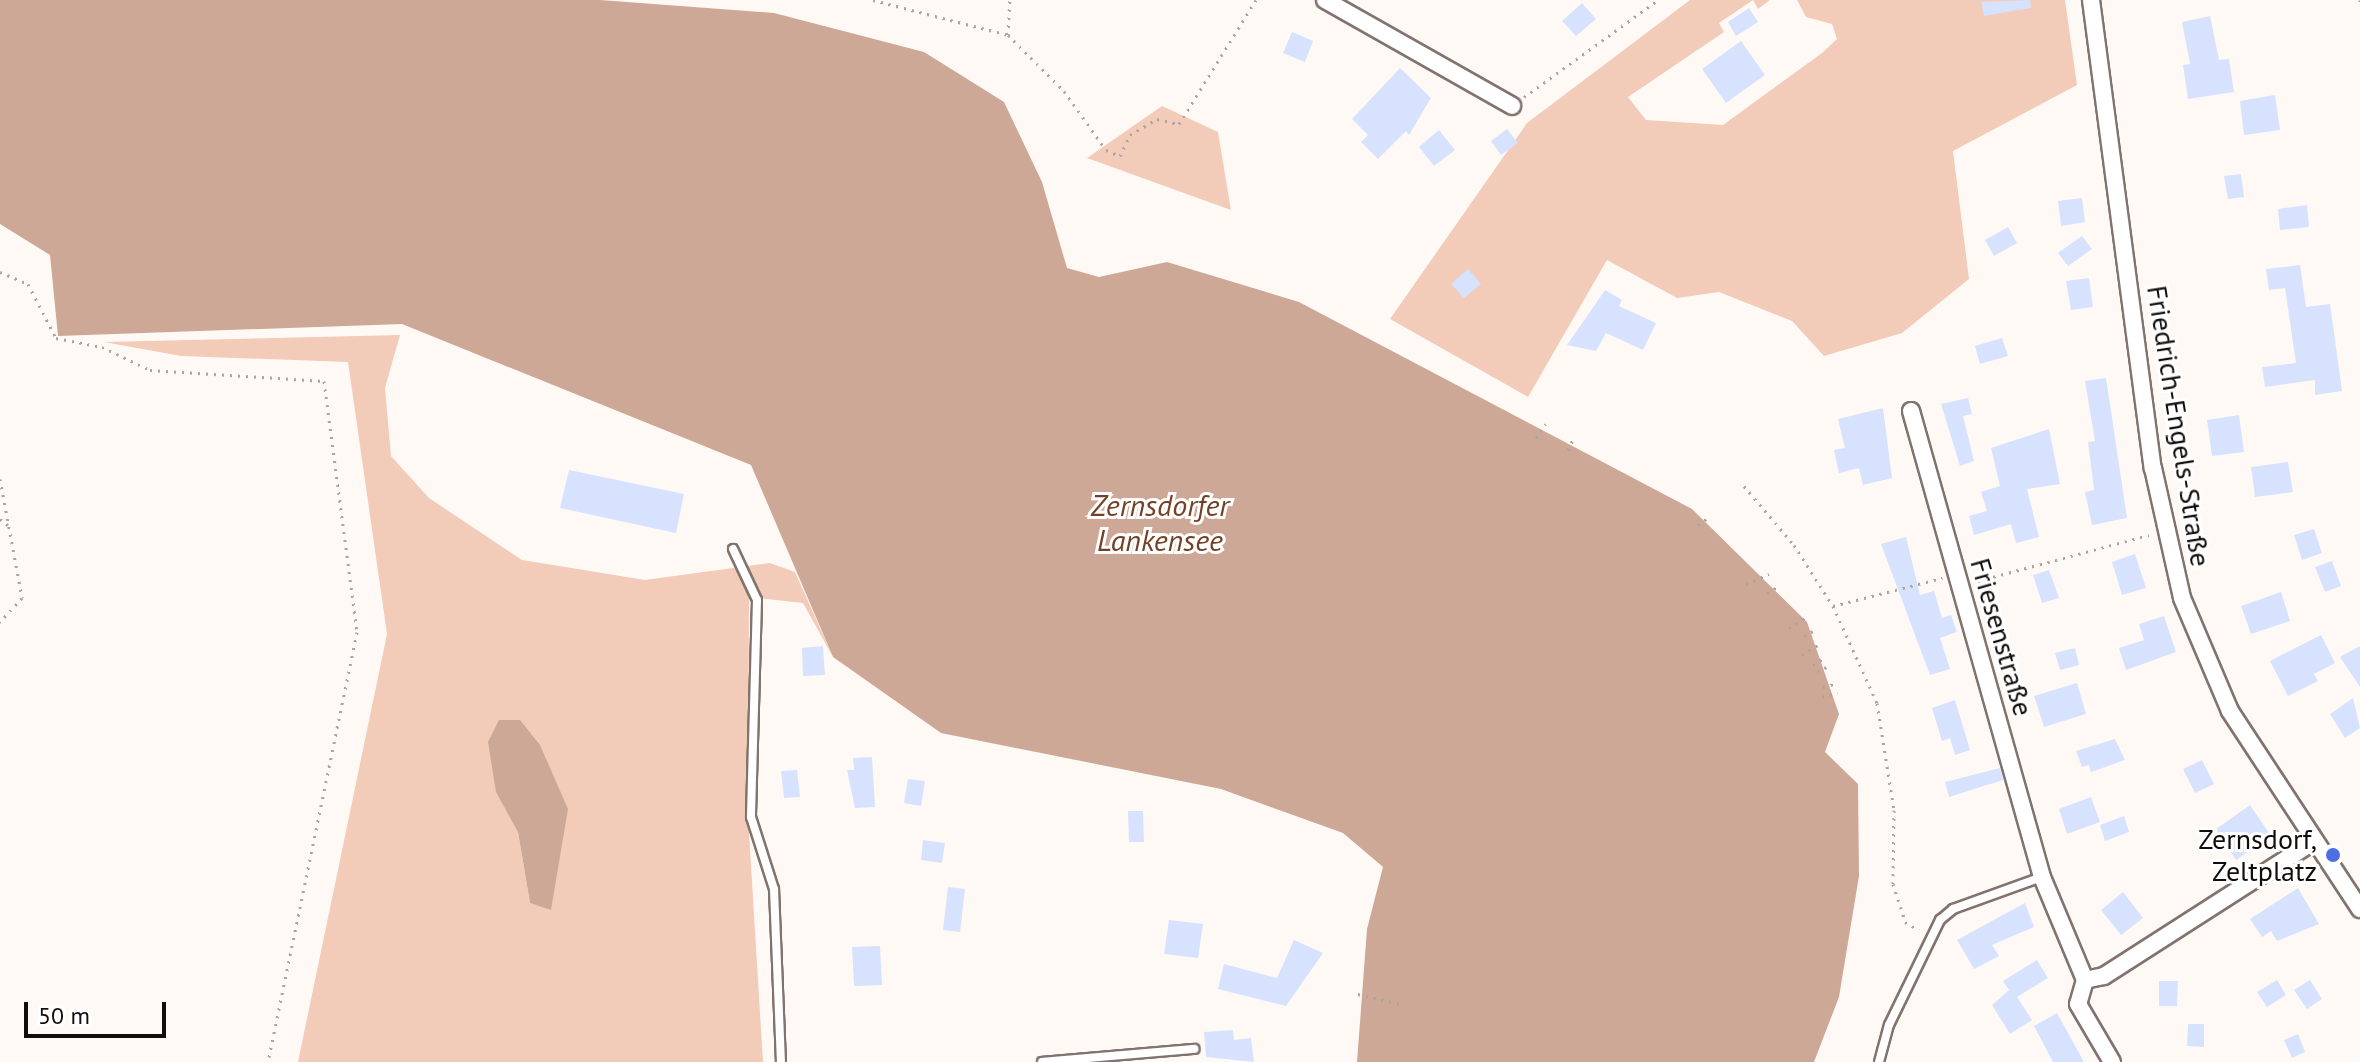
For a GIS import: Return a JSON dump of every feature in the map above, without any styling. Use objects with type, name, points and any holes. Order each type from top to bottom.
[{"type":"street","points":[[1325,0],[1512,106]]},
{"type":"street","name":"Friedrich-Engels-Straße","points":[[2091,0],[2164,531],[2208,666],[2255,755],[2360,909]]},
{"type":"street","name":"Friesenstraße","points":[[1911,411],[2042,877],[2085,980],[2078,1004],[2112,1062]]},
{"type":"street","points":[[2085,980],[2104,976],[2313,842]]},
{"type":"lane","points":[[733,549],[757,600],[751,817],[774,889],[781,1062]]},
{"type":"lane","points":[[1879,1062],[1889,1025],[1933,938],[1953,909],[2042,877]]},
{"type":"lane","points":[[1042,1062],[1194,1049]]},
{"type":"path","points":[[873,0],[1008,35],[1064,91],[1106,150],[1120,156],[1130,135],[1157,119],[1179,124],[1256,0]]},
{"type":"path","points":[[1008,35],[1010,0]]},
{"type":"path","points":[[1512,106],[1658,0]]},
{"type":"path","points":[[0,272],[28,284],[56,338],[102,347],[150,370],[324,381],[357,632],[268,1062]]},
{"type":"path","points":[[1536,438],[1545,424]]},
{"type":"path","points":[[1568,450],[1574,437]]},
{"type":"path","points":[[0,479],[22,598],[0,622]]},
{"type":"path","points":[[1744,486],[1794,545],[1833,606],[1877,703],[1894,810],[1893,884],[1905,922],[1933,938]]},
{"type":"path","points":[[1698,525],[1709,517]]},
{"type":"path","points":[[0,519],[9,526]]},
{"type":"path","points":[[1833,606],[1960,580],[2164,531]]},
{"type":"path","points":[[1746,584],[1769,574]]},
{"type":"path","points":[[1767,593],[1779,586]]},
{"type":"path","points":[[1789,628],[1805,618]]},
{"type":"path","points":[[1804,636],[1813,631]]},
{"type":"path","points":[[1802,655],[1821,643]]},
{"type":"path","points":[[1813,665],[1823,659]]},
{"type":"path","points":[[1817,671],[1827,667]]},
{"type":"path","points":[[1823,687],[1834,684]]},
{"type":"path","points":[[1822,697],[1837,693]]},
{"type":"path","points":[[1358,994],[1401,1004]]},
{"type":"shaded area","points":[[1690,0],[1753,0],[1719,23],[1724,32],[1628,97],[1646,120],[1723,125],[1822,53],[1837,39],[1832,24],[1806,17],[1797,0],[2065,0],[2077,85],[1953,151],[1969,279],[1902,333],[1824,356],[1792,321],[1719,292],[1677,298],[1607,260],[1528,397],[1390,319],[1527,123]]},
{"type":"shaded area","points":[[1753,0],[1770,0],[1758,9]]},
{"type":"shaded area","points":[[1162,106],[1218,132],[1231,210],[1087,158]]},
{"type":"shaded area","points":[[400,335],[385,388],[391,456],[429,498],[522,560],[645,580],[770,563],[795,572],[833,657],[803,603],[749,597],[748,816],[763,1062],[298,1062],[387,634],[348,362],[181,356],[104,342]],"holes":[[[518,832],[551,909],[530,903]]]},
{"type":"water","name":"Zernsdorfer Lankensee","points":[[0,0],[600,0],[774,13],[924,52],[1004,102],[1042,182],[1067,268],[1099,277],[1167,262],[1299,302],[1692,509],[1807,622],[1839,714],[1825,752],[1858,784],[1859,876],[1839,997],[1814,1062],[1357,1062],[1367,929],[1383,867],[1343,833],[1221,789],[941,733],[833,657],[751,465],[402,324],[58,336],[50,255],[0,224]]},
{"type":"water","points":[[499,720],[520,720],[540,745],[568,809],[551,910],[530,903],[518,832],[496,792],[488,742]]},
{"type":"building","points":[[2030,0],[2031,8],[1984,16],[1981,2]]},
{"type":"building","points":[[1582,3],[1596,19],[1576,36],[1562,21]]},
{"type":"building","points":[[1749,8],[1758,22],[1736,36],[1728,22]]},
{"type":"building","points":[[2210,16],[2219,60],[2229,59],[2234,92],[2188,99],[2183,65],[2190,64],[2182,22]]},
{"type":"building","points":[[1292,32],[1313,41],[1305,62],[1283,53]]},
{"type":"building","points":[[1741,41],[1765,75],[1726,103],[1702,69]]},
{"type":"building","points":[[1400,68],[1431,98],[1409,135],[1406,131],[1378,159],[1361,142],[1368,135],[1352,119]]},
{"type":"building","points":[[2275,95],[2280,130],[2244,135],[2240,101]]},
{"type":"building","points":[[1507,129],[1518,143],[1501,155],[1491,141]]},
{"type":"building","points":[[1439,130],[1455,150],[1434,166],[1419,147]]},
{"type":"building","points":[[2241,174],[2244,197],[2228,199],[2224,176]]},
{"type":"building","points":[[2082,198],[2085,222],[2061,226],[2058,201]]},
{"type":"building","points":[[2307,205],[2309,227],[2280,230],[2278,209]]},
{"type":"building","points":[[2008,227],[2017,243],[1994,256],[1985,240]]},
{"type":"building","points":[[2082,236],[2092,249],[2068,266],[2058,253]]},
{"type":"building","points":[[2300,265],[2306,307],[2330,304],[2342,391],[2315,395],[2315,380],[2265,387],[2262,367],[2296,363],[2285,288],[2269,290],[2266,269]]},
{"type":"building","points":[[1468,269],[1481,284],[1464,298],[1451,284]]},
{"type":"building","points":[[2089,278],[2093,307],[2071,310],[2066,281]]},
{"type":"building","points":[[1605,290],[1622,300],[1619,306],[1656,323],[1643,350],[1606,333],[1596,351],[1567,345]]},
{"type":"building","points":[[2002,338],[2008,356],[1980,364],[1975,346]]},
{"type":"building","points":[[2106,378],[2127,518],[2092,525],[2085,492],[2094,490],[2088,442],[2095,441],[2085,381]]},
{"type":"building","points":[[1968,398],[1972,414],[1963,416],[1974,461],[1960,466],[1941,404]]},
{"type":"building","points":[[1883,408],[1892,478],[1863,485],[1859,468],[1839,473],[1834,450],[1845,448],[1838,419]]},
{"type":"building","points":[[2239,415],[2244,452],[2212,456],[2207,420]]},
{"type":"building","points":[[2049,429],[2060,484],[2027,489],[2039,537],[2016,543],[2011,524],[1974,535],[1969,516],[1987,511],[1981,492],[2000,486],[1991,448]]},
{"type":"building","points":[[2288,462],[2293,492],[2255,497],[2251,467]]},
{"type":"building","points":[[569,470],[684,494],[676,533],[560,508]]},
{"type":"building","points":[[2314,529],[2322,553],[2302,560],[2294,535]]},
{"type":"building","points":[[1906,537],[1920,595],[1934,591],[1942,618],[1951,615],[1957,632],[1940,638],[1950,669],[1930,675],[1881,544]]},
{"type":"building","points":[[2135,554],[2146,588],[2122,595],[2112,562]]},
{"type":"building","points":[[2332,561],[2341,586],[2325,592],[2315,567]]},
{"type":"building","points":[[2049,570],[2059,598],[2042,603],[2033,575]]},
{"type":"building","points":[[2281,592],[2290,621],[2251,634],[2241,606]]},
{"type":"building","points":[[2164,616],[2176,652],[2126,670],[2119,648],[2144,640],[2139,624]]},
{"type":"building","points":[[2321,635],[2335,663],[2314,674],[2318,681],[2288,696],[2270,661]]},
{"type":"building","points":[[823,646],[825,675],[803,676],[802,648]]},
{"type":"building","points":[[2360,646],[2360,687],[2340,657]]},
{"type":"building","points":[[2075,648],[2079,665],[2060,670],[2055,653]]},
{"type":"building","points":[[2077,683],[2086,714],[2044,727],[2034,696]]},
{"type":"building","points":[[2353,698],[2360,728],[2345,738],[2330,714]]},
{"type":"building","points":[[1955,700],[1970,750],[1955,755],[1950,738],[1942,741],[1932,708]]},
{"type":"building","points":[[2115,739],[2125,760],[2091,772],[2089,765],[2082,767],[2076,751]]},
{"type":"building","points":[[872,757],[875,807],[855,808],[847,770],[854,770],[853,758]]},
{"type":"building","points":[[2202,760],[2214,784],[2195,793],[2183,769]]},
{"type":"building","points":[[2000,768],[2003,780],[1949,797],[1945,782]]},
{"type":"building","points":[[797,770],[800,797],[784,798],[781,771]]},
{"type":"building","points":[[908,779],[925,781],[921,806],[904,803]]},
{"type":"building","points":[[2091,797],[2100,822],[2067,834],[2059,809]]},
{"type":"building","points":[[2250,805],[2271,836],[2236,860],[2216,829]]},
{"type":"building","points":[[1128,811],[1143,811],[1144,842],[1129,842]]},
{"type":"building","points":[[2124,816],[2129,832],[2105,841],[2100,825]]},
{"type":"building","points":[[923,840],[945,843],[942,863],[921,860]]},
{"type":"building","points":[[948,887],[965,889],[960,932],[943,930]]},
{"type":"building","points":[[2298,888],[2319,924],[2277,941],[2271,931],[2262,937],[2250,919]]},
{"type":"building","points":[[2123,892],[2143,918],[2121,935],[2101,910]]},
{"type":"building","points":[[2025,903],[2034,927],[1992,945],[1999,956],[1974,969],[1957,940]]},
{"type":"building","points":[[1169,920],[1203,924],[1198,958],[1164,954]]},
{"type":"building","points":[[1294,940],[1323,953],[1286,1006],[1218,989],[1224,964],[1277,978]]},
{"type":"building","points":[[880,946],[882,985],[854,986],[852,947]]},
{"type":"building","points":[[2037,960],[2048,978],[2017,997],[2032,1020],[2010,1034],[1992,1005],[2009,990],[2003,981]]},
{"type":"building","points":[[2277,980],[2286,995],[2267,1007],[2257,992]]},
{"type":"building","points":[[2310,980],[2322,999],[2307,1009],[2294,990]]},
{"type":"building","points":[[2159,981],[2178,981],[2177,1006],[2159,1006]]},
{"type":"building","points":[[2057,1013],[2084,1062],[2053,1062],[2034,1026]]},
{"type":"building","points":[[2188,1024],[2204,1024],[2204,1047],[2187,1046]]},
{"type":"building","points":[[1233,1030],[1234,1040],[1251,1038],[1254,1062],[1206,1057],[1204,1032]]},
{"type":"building","points":[[2298,1034],[2305,1052],[2292,1058],[2284,1040]]},
{"type":"place","name":"Zernsdorf, Zeltplatz","points":[[2333,855]]}]
